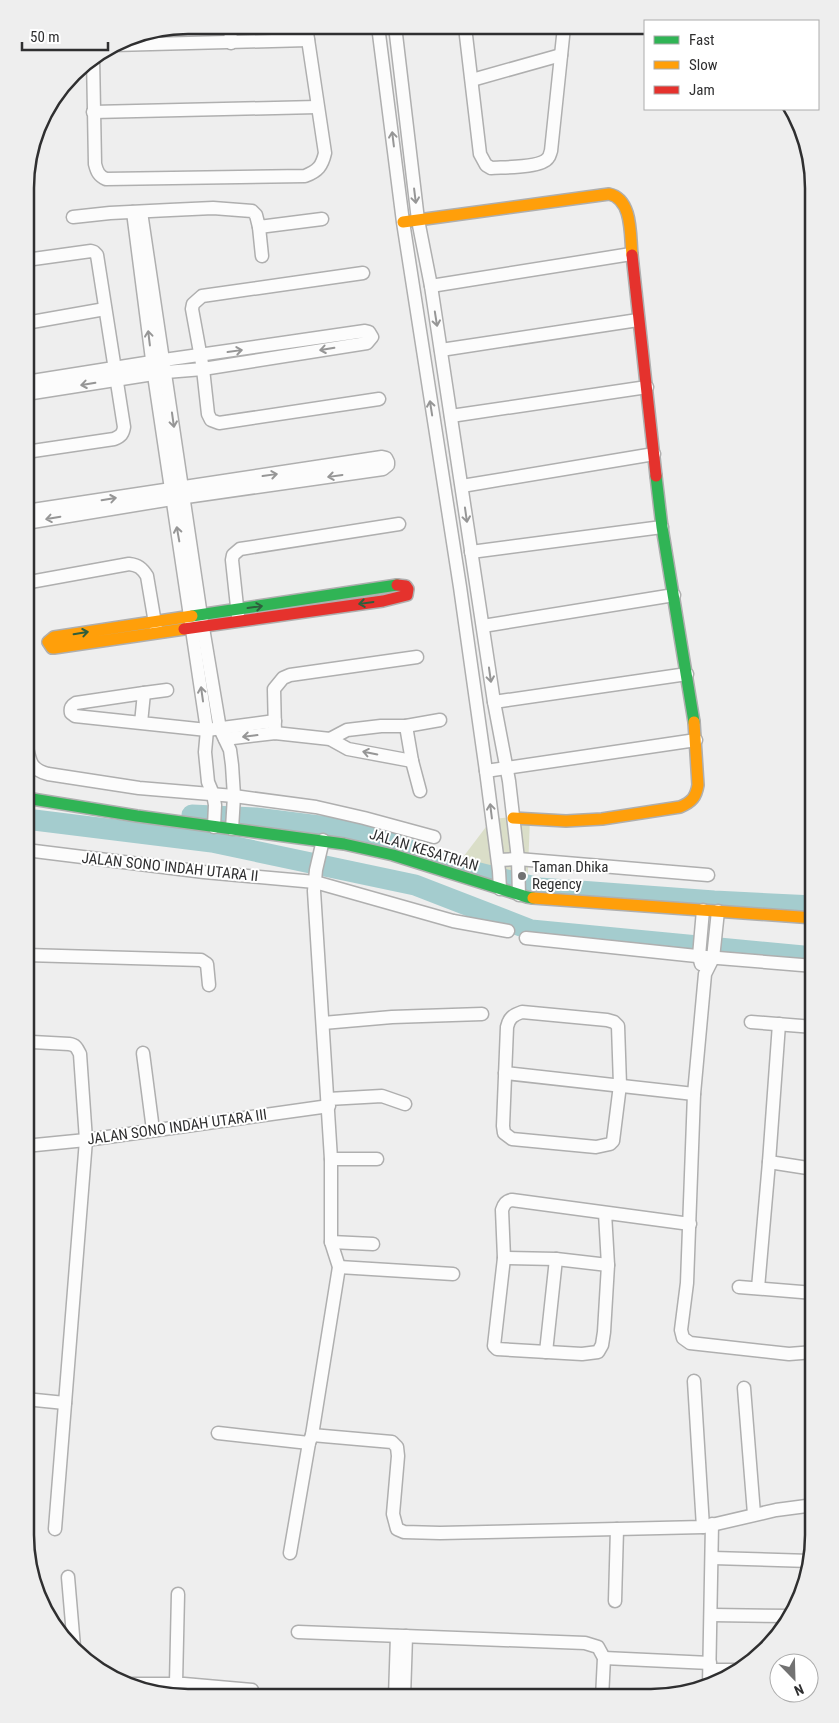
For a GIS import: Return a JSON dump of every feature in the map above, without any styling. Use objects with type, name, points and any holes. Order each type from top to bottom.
[{"type":"street","points":[[230,34],[231,43]]},
{"type":"street","points":[[94,66],[95,164],[101,177],[106,180],[305,176],[315,172],[322,164],[325,153],[307,34]]},
{"type":"street","points":[[379,34],[403,222],[460,592],[488,785],[500,887]]},
{"type":"street","points":[[396,34],[420,239],[441,350],[494,702],[507,767],[518,859],[519,891]]},
{"type":"street","points":[[466,34],[480,154],[486,165],[491,168],[543,163],[548,158],[551,151],[563,34]]},
{"type":"street","points":[[132,45],[308,40]]},
{"type":"street","points":[[472,80],[561,54]]},
{"type":"street","points":[[387,88],[403,86]]},
{"type":"street","points":[[93,112],[317,107]]},
{"type":"street","points":[[397,170],[412,168]]},
{"type":"street","points":[[403,222],[605,194],[615,194],[624,200],[627,209],[662,527],[687,674],[696,740],[697,790],[690,803],[685,805],[602,819],[566,821],[513,818]]},
{"type":"street","points":[[73,217],[204,209],[252,211],[256,215],[259,228],[262,256]]},
{"type":"street","points":[[137,212],[197,622],[217,733],[231,758],[232,826]]},
{"type":"street","points":[[259,228],[322,219]]},
{"type":"street","points":[[406,241],[420,239]]},
{"type":"street","points":[[34,259],[94,252],[98,260],[124,427],[120,437],[34,451]]},
{"type":"street","points":[[430,286],[631,254]]},
{"type":"street","points":[[363,273],[202,296],[193,304],[192,308],[202,362],[208,414],[211,420],[219,423],[380,399]]},
{"type":"street","points":[[34,322],[105,309]]},
{"type":"street","points":[[441,350],[638,320]]},
{"type":"street","points":[[34,387],[299,347]]},
{"type":"street","points":[[451,416],[647,387]]},
{"type":"street","points":[[437,443],[454,440]]},
{"type":"street","points":[[462,486],[654,454]]},
{"type":"street","points":[[34,511],[82,508],[293,477],[383,469],[388,466],[388,462],[386,458],[382,457],[293,477]]},
{"type":"street","points":[[440,461],[457,458]]},
{"type":"street","points":[[34,521],[82,508]]},
{"type":"street","points":[[238,615],[232,560],[233,556],[240,550],[399,524]]},
{"type":"street","points":[[471,552],[662,527]]},
{"type":"street","points":[[34,581],[129,564],[137,565],[143,569],[147,576],[156,628]]},
{"type":"street","points":[[156,628],[54,648],[48,642],[54,638],[156,628],[338,601],[402,597],[407,595],[408,588],[397,585],[338,601]]},
{"type":"street","points":[[460,592],[477,589]]},
{"type":"street","points":[[483,626],[674,595]]},
{"type":"street","points":[[275,727],[274,689],[283,678],[290,675],[417,657]]},
{"type":"street","points":[[494,702],[687,674]]},
{"type":"street","points":[[167,690],[76,703],[70,709],[71,713],[75,716],[217,733],[275,727],[330,739],[348,749],[412,761]]},
{"type":"street","points":[[141,723],[144,693]]},
{"type":"street","points":[[330,739],[348,730],[381,726],[406,726],[440,720]]},
{"type":"street","points":[[406,726],[412,761],[420,791]]},
{"type":"street","points":[[214,825],[214,799],[208,782],[205,752],[217,733]]},
{"type":"street","points":[[486,771],[696,740]]},
{"type":"street","points":[[34,768],[38,772],[48,774],[233,802],[316,807],[434,837]]},
{"type":"street","points":[[488,785],[509,781]]},
{"type":"street","name":"JALAN KESATRIAN","points":[[34,799],[232,826],[322,844],[363,847],[500,887],[591,903],[702,915],[805,918]]},
{"type":"street","points":[[290,1553],[338,1267],[331,1242],[331,1159],[316,876],[322,844]]},
{"type":"street","name":"JALAN SONO INDAH UTARA II","points":[[34,851],[204,872],[316,876],[453,921],[508,931]]},
{"type":"street","points":[[498,865],[518,859],[708,875]]},
{"type":"street","points":[[702,915],[699,952],[705,974]]},
{"type":"street","points":[[718,915],[714,953],[705,974],[694,1094],[687,1283],[681,1330],[683,1338],[690,1343],[789,1354],[805,1353]]},
{"type":"street","points":[[526,938],[714,953],[805,965]]},
{"type":"street","points":[[34,955],[201,960],[207,964],[209,985]]},
{"type":"street","points":[[522,1012],[614,1022],[618,1026],[620,1085],[610,1144],[596,1147],[512,1139],[504,1133],[503,1126],[508,1020],[515,1014],[522,1012]]},
{"type":"street","points":[[323,1023],[482,1014]]},
{"type":"street","points":[[751,1022],[805,1027]]},
{"type":"street","points":[[758,1288],[779,1024]]},
{"type":"street","points":[[34,1042],[69,1044],[78,1048],[86,1140],[55,1529]]},
{"type":"street","points":[[143,1053],[153,1130]]},
{"type":"street","points":[[505,1073],[694,1094]]},
{"type":"street","name":"JALAN SONO INDAH UTARA III","points":[[34,1145],[86,1140],[382,1096],[405,1104]]},
{"type":"street","points":[[331,1159],[377,1159]]},
{"type":"street","points":[[769,1162],[805,1168]]},
{"type":"street","points":[[605,1213],[608,1265],[604,1332],[602,1345],[598,1352],[582,1354],[497,1349],[494,1346],[504,1258],[502,1210],[504,1204],[508,1201],[605,1213],[690,1224]]},
{"type":"street","points":[[331,1242],[373,1244]]},
{"type":"street","points":[[504,1258],[556,1259],[608,1265]]},
{"type":"street","points":[[546,1352],[556,1259]]},
{"type":"street","points":[[338,1267],[453,1274]]},
{"type":"street","points":[[739,1287],[805,1292]]},
{"type":"street","points":[[694,1381],[713,1558],[709,1677]]},
{"type":"street","points":[[744,1388],[754,1514]]},
{"type":"street","points":[[34,1399],[66,1402]]},
{"type":"street","points":[[218,1433],[392,1442],[397,1447],[398,1456],[393,1514],[397,1529],[404,1532],[440,1533],[708,1525],[754,1514],[805,1506]]},
{"type":"street","points":[[615,1601],[617,1528]]},
{"type":"street","points":[[713,1558],[803,1561]]},
{"type":"street","points":[[68,1577],[73,1638]]},
{"type":"street","points":[[176,1683],[178,1594]]},
{"type":"street","points":[[712,1615],[782,1616]]},
{"type":"street","points":[[298,1632],[585,1643],[598,1647],[604,1658],[602,1689]]},
{"type":"street","points":[[395,1689],[402,1636]]},
{"type":"street","points":[[402,1636],[404,1689]]},
{"type":"street","points":[[604,1658],[728,1668]]},
{"type":"street","points":[[147,1684],[176,1683],[241,1689]]},
{"type":"green space","points":[[530,818],[527,895],[451,873],[492,819]]},
{"type":"waterway","points":[[192,815],[256,818],[359,831],[459,868],[539,888],[805,906]]},
{"type":"waterway","points":[[34,820],[212,842],[415,885],[531,930],[805,956]]},
{"type":"traffic: fast","points":[[656,476],[662,527],[694,722]]},
{"type":"traffic: fast","points":[[192,616],[397,585]]},
{"type":"traffic: fast","points":[[34,799],[137,816],[344,844],[393,855],[533,898]]},
{"type":"traffic: slow","points":[[403,222],[609,194],[617,197],[626,210],[629,219],[632,255]]},
{"type":"traffic: slow","points":[[184,629],[54,648],[48,642],[54,637],[192,616]]},
{"type":"traffic: slow","points":[[513,818],[566,821],[602,819],[684,805],[693,799],[698,785],[694,722]]},
{"type":"traffic: slow","points":[[533,898],[805,917]]},
{"type":"traffic: jam","points":[[632,255],[656,476]]},
{"type":"traffic: jam","points":[[184,629],[383,601],[407,595],[408,589],[406,586],[397,585]]},
{"type":"place","name":"Taman Dhika Regency","points":[[522,876]]}]
